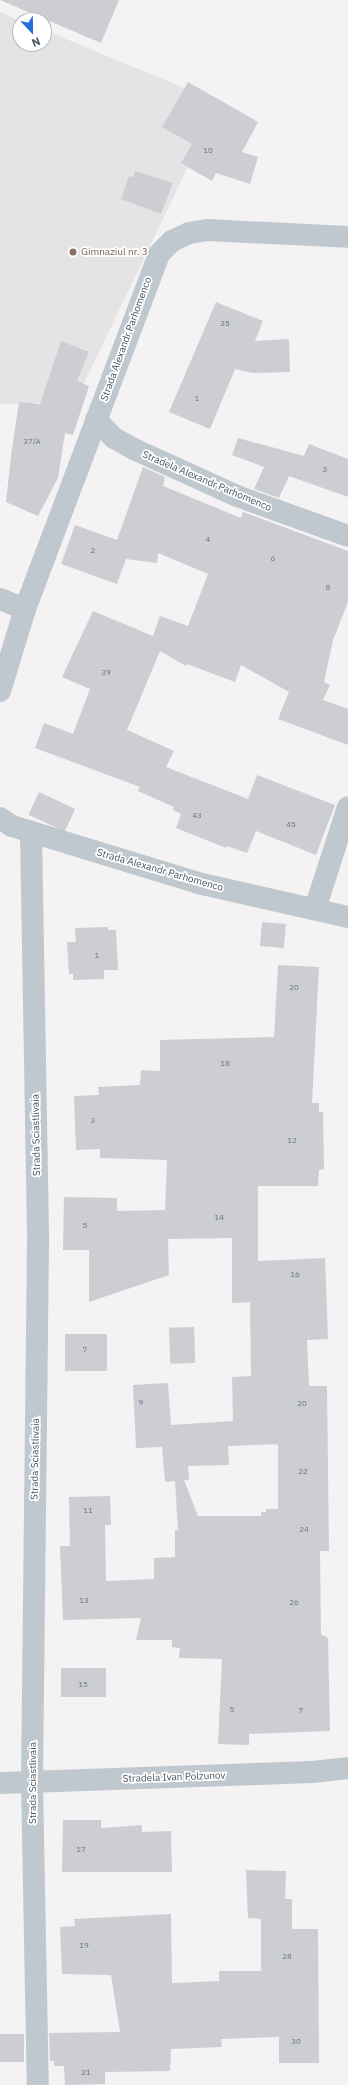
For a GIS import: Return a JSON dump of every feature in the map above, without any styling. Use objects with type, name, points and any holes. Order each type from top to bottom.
[{"type":"street","name":"Strada Alexandr Parhomenco","points":[[0,691],[25,609],[152,269],[159,254],[172,241],[189,233],[207,230],[348,237]]},
{"type":"street","name":"Stradela Alexandr Parhomenco","points":[[96,420],[114,438],[136,450],[237,496],[348,536]]},
{"type":"street","points":[[0,599],[25,609]]},
{"type":"street","points":[[315,909],[348,807]]},
{"type":"street","name":"Strada Alexandr Parhomenco","points":[[0,818],[12,826],[198,883],[348,917]]},
{"type":"street","name":"Strada Sciastlivaia","points":[[31,832],[38,1242],[32,1783],[38,2085]]},
{"type":"street","name":"Stradela Ivan Polzunov","points":[[0,1783],[312,1772],[348,1768]]},
{"type":"shaded area","name":"Gimnaziul nr. 3","points":[[0,12],[12,17],[12,52],[52,52],[52,33],[219,102],[75,402],[0,404]]},
{"type":"building","points":[[0,0],[119,0],[101,43],[52,22],[52,12],[28,12]]},
{"type":"building","points":[[188,82],[258,122],[242,152],[258,157],[250,184],[216,173],[212,181],[181,163],[192,144],[162,127]]},
{"type":"building","points":[[135,171],[173,183],[161,214],[121,199],[129,176],[133,177]]},
{"type":"building","points":[[216,302],[263,321],[255,341],[289,339],[290,372],[253,373],[235,369],[210,429],[169,412]]},
{"type":"building","points":[[61,341],[89,352],[77,381],[89,386],[73,435],[65,433],[58,478],[38,516],[6,502],[11,456],[19,402],[40,404]]},
{"type":"building","points":[[238,438],[304,456],[309,444],[348,459],[348,497],[289,476],[279,498],[254,489],[264,467],[232,455]]},
{"type":"building","points":[[143,467],[165,477],[163,486],[241,518],[243,512],[348,551],[348,602],[333,640],[324,682],[330,685],[323,700],[348,709],[348,745],[278,719],[289,692],[241,665],[235,682],[187,664],[186,666],[160,651],[127,730],[174,751],[166,767],[248,799],[257,775],[335,805],[316,855],[256,831],[247,853],[227,846],[226,848],[176,828],[181,814],[173,810],[174,807],[138,791],[140,787],[35,748],[44,723],[73,734],[90,689],[62,677],[93,611],[153,636],[160,616],[188,626],[208,574],[158,553],[157,563],[126,559],[117,584],[61,564],[75,525],[117,540]]},
{"type":"building","points":[[39,792],[75,809],[65,832],[28,815]]},
{"type":"building","points":[[262,922],[286,924],[284,948],[260,946]]},
{"type":"building","points":[[108,927],[108,930],[116,930],[118,970],[104,970],[104,979],[73,980],[73,974],[69,974],[67,942],[76,942],[75,928]]},
{"type":"building","points":[[278,965],[319,967],[312,1103],[319,1103],[319,1112],[323,1112],[324,1169],[319,1170],[318,1186],[258,1186],[258,1261],[325,1258],[328,1339],[307,1340],[309,1386],[327,1386],[329,1551],[320,1551],[321,1634],[328,1638],[330,1731],[249,1734],[249,1745],[218,1744],[222,1659],[179,1658],[180,1648],[172,1647],[172,1640],[136,1640],[141,1618],[63,1620],[60,1546],[70,1546],[69,1497],[110,1496],[111,1525],[105,1525],[106,1581],[154,1579],[154,1558],[175,1557],[175,1530],[178,1530],[175,1481],[165,1482],[162,1447],[136,1448],[133,1385],[168,1383],[171,1425],[233,1421],[232,1377],[251,1376],[250,1302],[232,1303],[232,1238],[168,1239],[169,1275],[89,1302],[89,1250],[63,1250],[64,1197],[117,1198],[117,1211],[165,1210],[167,1160],[100,1158],[100,1149],[76,1150],[74,1096],[99,1095],[98,1087],[140,1085],[141,1070],[160,1071],[160,1040],[274,1037]],"holes":[[[278,1444],[278,1509],[266,1509],[266,1512],[261,1512],[261,1516],[198,1516],[184,1480],[189,1480],[188,1466],[229,1465],[228,1446]]]},
{"type":"building","points":[[194,1327],[195,1363],[170,1364],[169,1328]]},
{"type":"building","points":[[65,1334],[107,1334],[107,1371],[65,1371]]},
{"type":"building","points":[[61,1668],[106,1668],[106,1697],[61,1697]]},
{"type":"building","points":[[63,1820],[101,1820],[101,1828],[142,1825],[142,1832],[171,1831],[172,1872],[62,1872]]},
{"type":"building","points":[[246,1870],[286,1871],[285,1899],[292,1899],[292,1929],[318,1929],[319,2063],[279,2063],[279,2037],[221,2039],[222,2047],[171,2049],[170,2071],[105,2072],[105,2084],[65,2085],[64,2066],[54,2066],[54,2061],[50,2061],[49,2033],[120,2032],[111,1975],[62,1974],[60,1927],[75,1926],[74,1919],[171,1914],[172,1983],[219,1981],[219,1971],[261,1971],[261,1919],[248,1918]]},
{"type":"building","points":[[0,2034],[24,2034],[24,2062],[0,2062]]},
{"type":"place","name":"Gimnaziul nr. 3","points":[[73,252]]}]
